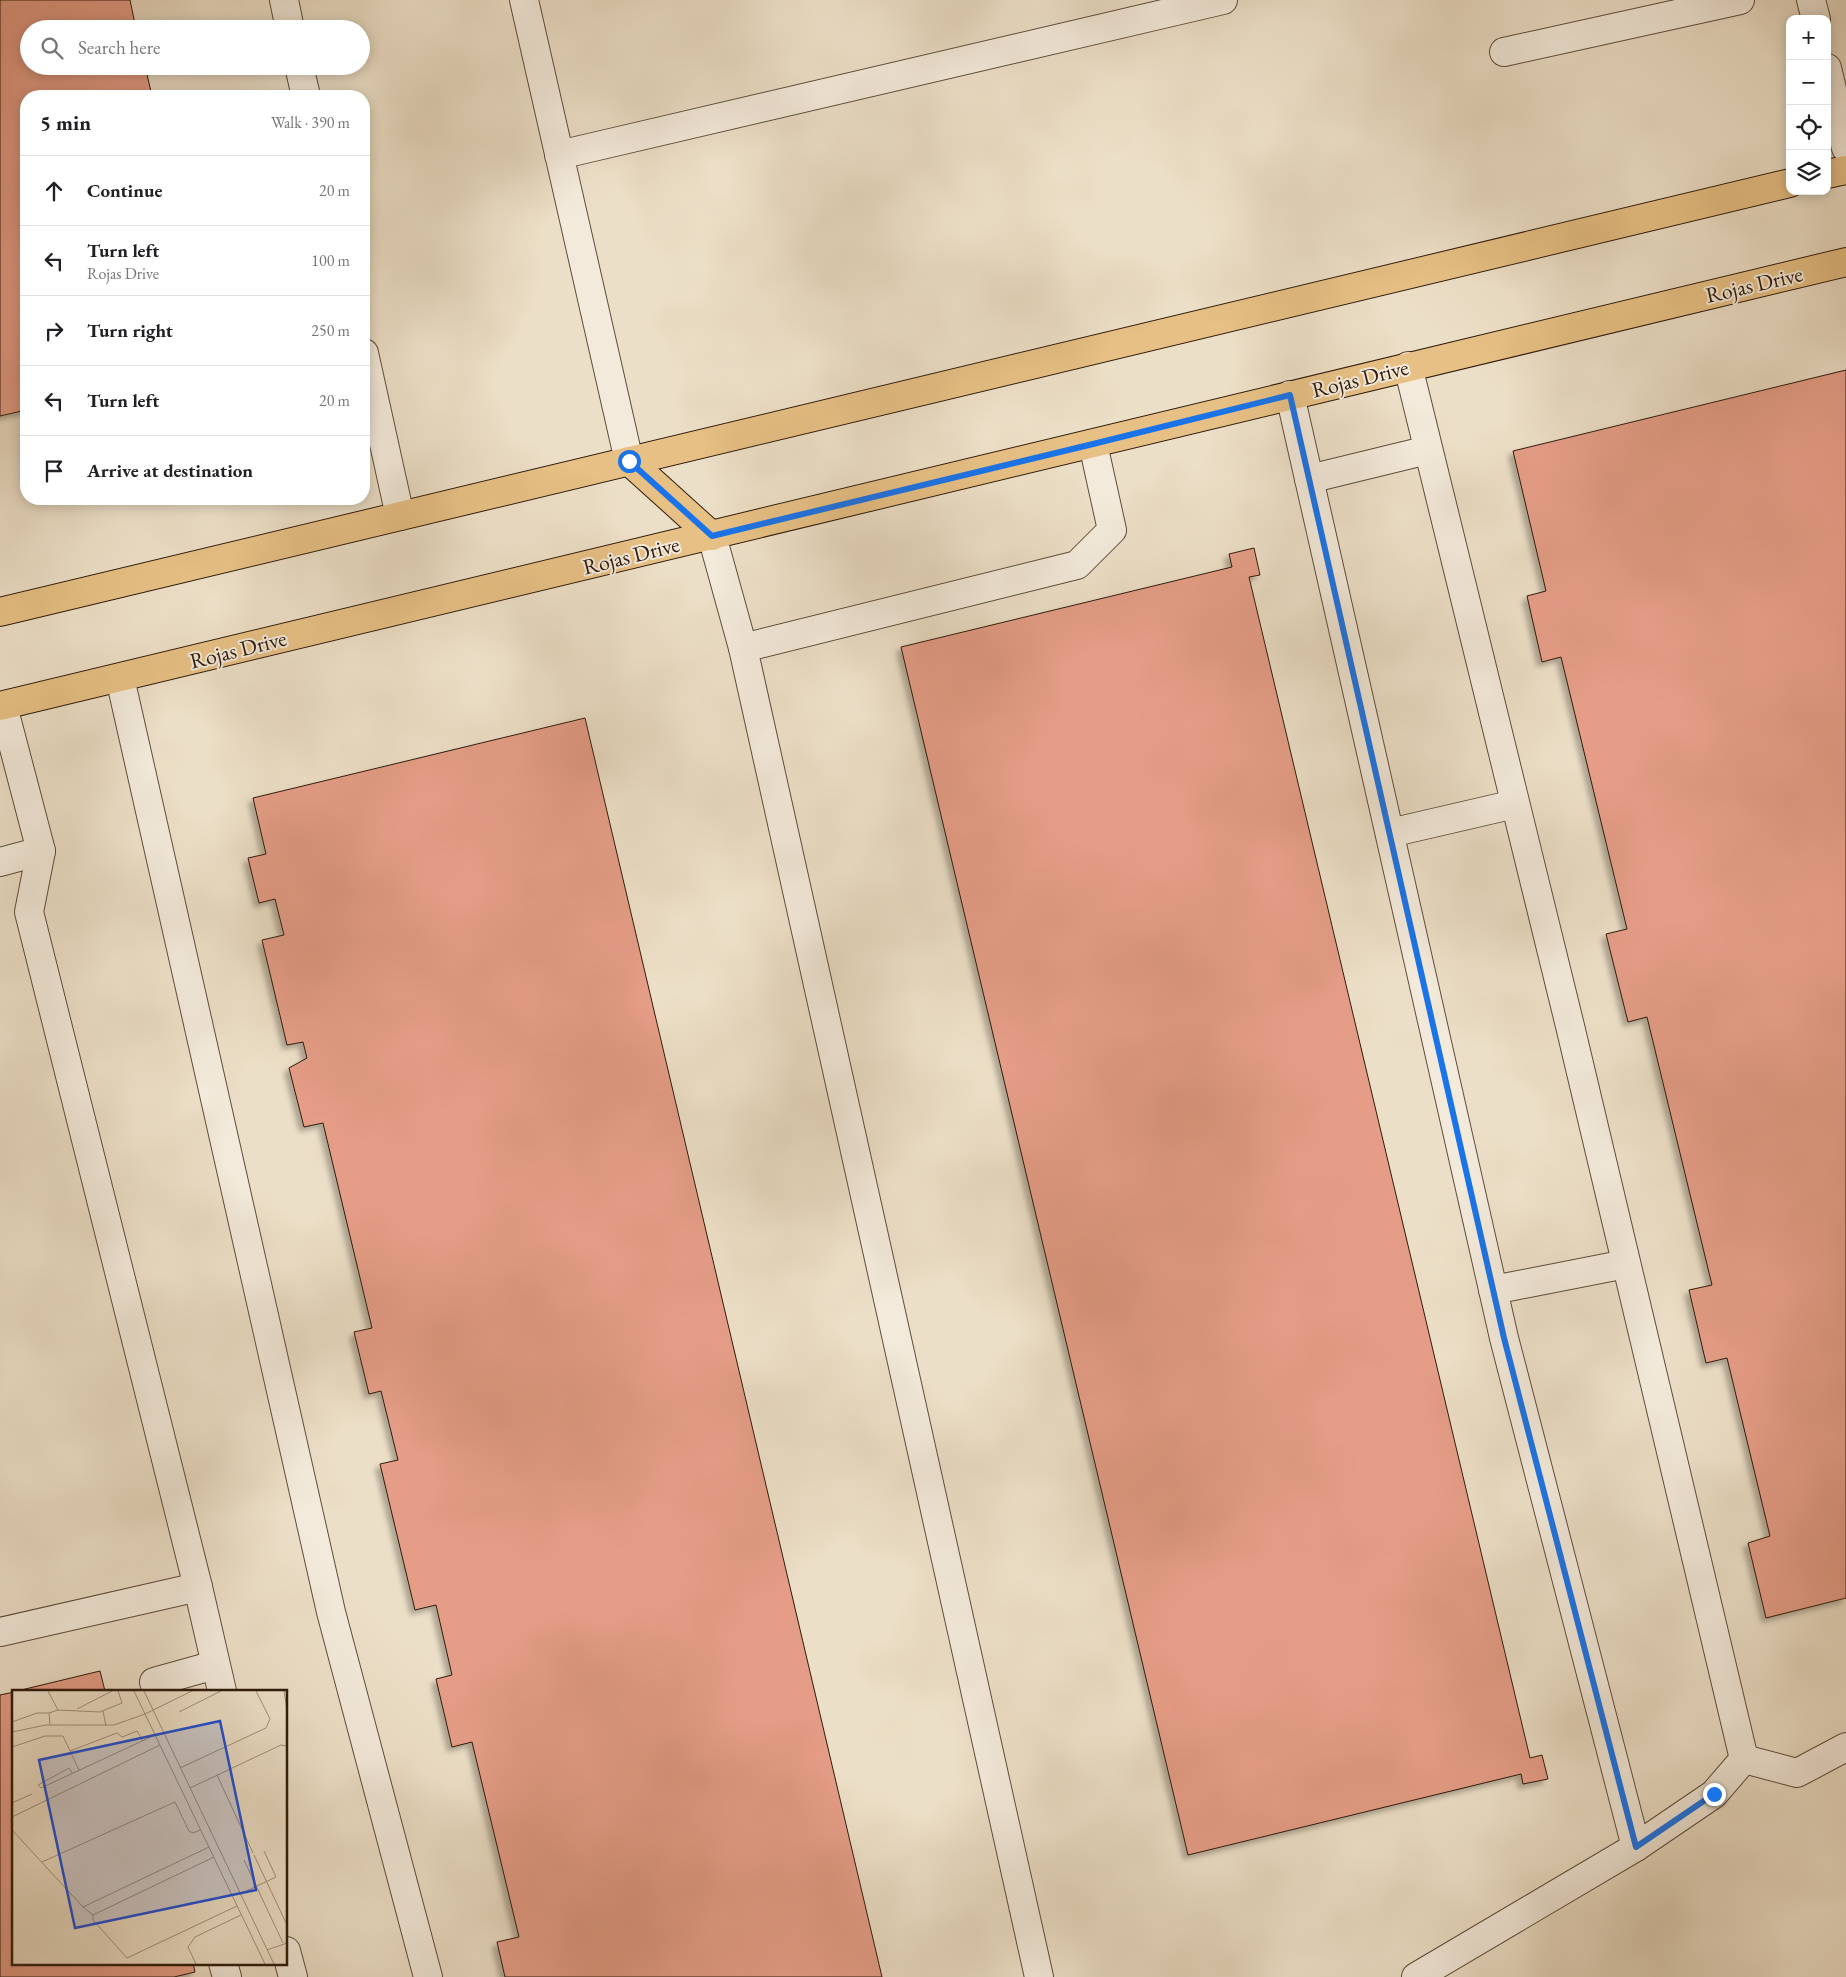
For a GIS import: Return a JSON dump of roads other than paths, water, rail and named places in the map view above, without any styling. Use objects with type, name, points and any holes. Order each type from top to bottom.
[{"type":"main road","points":[[1831,173],[1846,170]]},
{"type":"main road","points":[[0,612],[1786,184]]},
{"type":"main road","name":"Rojas Drive","points":[[1,706],[1846,262]]},
{"type":"main road","points":[[629,461],[712,536]]},
{"type":"lane","points":[[284,0],[288,20]]},
{"type":"lane","points":[[524,0],[629,461]]},
{"type":"lane","points":[[559,155],[1224,0]]},
{"type":"lane","points":[[1504,52],[1740,0]]},
{"type":"lane","points":[[1811,0],[1815,15]]},
{"type":"lane","points":[[301,75],[305,90]]},
{"type":"lane","points":[[1831,85],[1846,148]]},
{"type":"lane","points":[[1408,366],[1570,1026],[1744,1759]]},
{"type":"lane","points":[[370,380],[400,516]]},
{"type":"lane","points":[[1290,395],[1493,1290],[1636,1847]]},
{"type":"lane","points":[[743,648],[1077,565],[1112,530],[1093,444]]},
{"type":"lane","points":[[1309,479],[1428,450]]},
{"type":"lane","points":[[712,536],[743,648],[1040,1977]]},
{"type":"lane","points":[[120,678],[332,1612],[428,1977]]},
{"type":"lane","points":[[1,706],[41,851],[29,912],[198,1587],[219,1678],[154,1682],[156,1690]]},
{"type":"lane","points":[[1390,833],[1515,804]]},
{"type":"lane","points":[[0,862],[41,851]]},
{"type":"lane","points":[[1493,1290],[1626,1264]]},
{"type":"lane","points":[[0,1632],[198,1587]]},
{"type":"lane","points":[[1744,1759],[1797,1773],[1846,1747]]},
{"type":"lane","points":[[1416,1977],[1636,1847],[1714,1794],[1744,1759]]},
{"type":"lane","points":[[288,1958],[293,1977]]},
{"type":"lane","points":[[223,1964],[227,1977]]}]
